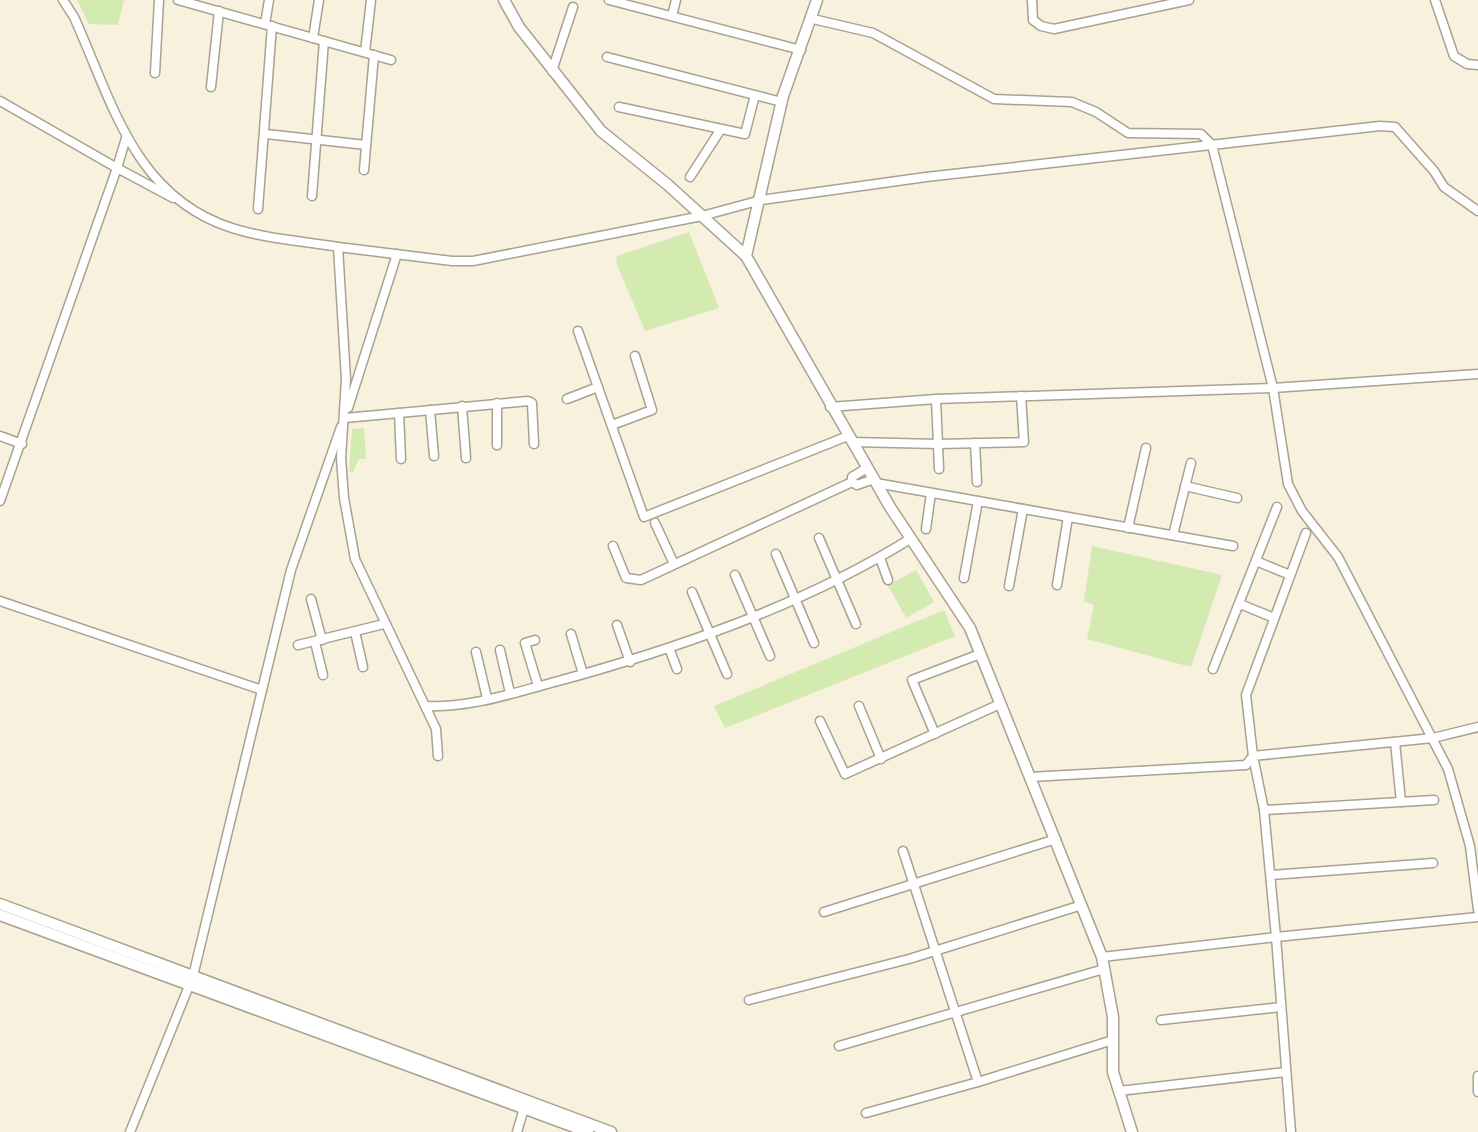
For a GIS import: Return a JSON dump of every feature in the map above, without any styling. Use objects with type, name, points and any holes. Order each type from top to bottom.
[{"type":"street","points":[[63,0],[90,52],[126,138],[176,200]]},
{"type":"street","points":[[155,73],[159,0]]},
{"type":"street","points":[[177,0],[391,60]]},
{"type":"street","points":[[258,209],[266,134],[269,0]]},
{"type":"street","points":[[313,38],[319,0]]},
{"type":"street","points":[[364,170],[372,0]]},
{"type":"street","points":[[504,0],[552,71],[601,131],[746,256],[830,407],[910,539],[970,628],[1102,957],[1112,1017],[1113,1072],[1132,1132]]},
{"type":"street","points":[[609,0],[801,50]]},
{"type":"street","points":[[672,16],[676,0]]},
{"type":"street","points":[[1031,0],[1033,20],[1041,26],[1054,29],[1189,0]]},
{"type":"street","points":[[1436,0],[1454,56],[1467,64],[1478,65]]},
{"type":"street","points":[[746,256],[782,102],[813,19],[814,1]]},
{"type":"street","points":[[552,71],[573,7]]},
{"type":"street","points":[[211,87],[219,12]]},
{"type":"street","points":[[813,19],[873,33],[994,99],[1072,102],[1096,112],[1128,133],[1201,134],[1212,145],[1273,388],[1283,463],[1293,497],[1338,557],[1448,769],[1462,809],[1478,910]]},
{"type":"street","points":[[312,196],[324,41]]},
{"type":"street","points":[[607,57],[782,102]]},
{"type":"street","points":[[619,107],[745,134],[755,95]]},
{"type":"street","points":[[0,101],[194,212],[233,229],[338,247],[473,261],[702,216],[761,200],[926,177],[1335,130],[1395,127],[1434,171],[1444,187],[1478,211]]},
{"type":"street","points":[[690,177],[721,129]]},
{"type":"street","points":[[266,134],[366,145]]},
{"type":"street","points":[[0,501],[126,138]]},
{"type":"street","points":[[338,247],[346,379],[341,458],[344,498],[355,559],[384,625],[436,729],[438,755]]},
{"type":"street","points":[[130,1132],[192,980],[291,570],[345,418],[397,254]]},
{"type":"street","points":[[578,331],[644,517],[850,439],[939,444],[1024,442],[1021,396]]},
{"type":"street","points":[[612,425],[652,410],[635,356]]},
{"type":"street","points":[[830,407],[936,399],[1273,388],[1478,374]]},
{"type":"street","points":[[567,399],[598,387]]},
{"type":"street","points":[[936,399],[939,469]]},
{"type":"street","points":[[345,418],[497,403],[532,403],[534,444]]},
{"type":"street","points":[[497,403],[497,445]]},
{"type":"street","points":[[462,407],[466,458]]},
{"type":"street","points":[[430,410],[434,456]]},
{"type":"street","points":[[399,413],[401,459]]},
{"type":"street","points":[[0,436],[22,444]]},
{"type":"street","points":[[975,443],[977,482]]},
{"type":"street","points":[[1128,528],[1146,448]]},
{"type":"street","points":[[1172,535],[1191,463]]},
{"type":"street","points":[[852,482],[852,477],[867,468]]},
{"type":"street","points":[[852,482],[857,485],[875,481],[1233,546]]},
{"type":"street","points":[[613,546],[626,578],[633,580],[674,564],[852,482]]},
{"type":"street","points":[[1185,486],[1237,498]]},
{"type":"street","points":[[926,529],[931,493]]},
{"type":"street","points":[[964,578],[978,501]]},
{"type":"street","points":[[1213,669],[1276,507]]},
{"type":"street","points":[[1009,586],[1023,509]]},
{"type":"street","points":[[1056,585],[1068,517]]},
{"type":"street","points":[[655,523],[674,564]]},
{"type":"street","points":[[1291,1132],[1271,875],[1246,695],[1306,533]]},
{"type":"street","points":[[819,538],[856,624]]},
{"type":"street","points":[[426,706],[447,707],[510,694],[630,662],[709,633],[837,579],[880,558],[910,539]]},
{"type":"street","points":[[776,554],[814,643]]},
{"type":"street","points":[[880,558],[888,580]]},
{"type":"street","points":[[1256,561],[1290,575]]},
{"type":"street","points":[[735,575],[770,656]]},
{"type":"street","points":[[692,592],[727,674]]},
{"type":"street","points":[[311,599],[323,675]]},
{"type":"street","points":[[0,601],[262,690]]},
{"type":"street","points":[[1240,604],[1274,618]]},
{"type":"street","points":[[298,645],[384,625]]},
{"type":"street","points":[[617,625],[630,662]]},
{"type":"street","points":[[355,632],[363,667]]},
{"type":"street","points":[[571,634],[583,674]]},
{"type":"street","points":[[535,640],[525,643],[538,687]]},
{"type":"street","points":[[669,648],[677,669]]},
{"type":"street","points":[[500,650],[510,694]]},
{"type":"street","points":[[476,652],[487,698]]},
{"type":"street","points":[[935,734],[912,680],[980,654]]},
{"type":"street","points":[[820,721],[845,774],[1000,704]]},
{"type":"street","points":[[859,706],[881,759]]},
{"type":"street","points":[[1253,756],[1433,738],[1478,727]]},
{"type":"street","points":[[1395,742],[1401,802]]},
{"type":"street","points":[[1030,777],[1232,767],[1247,765],[1253,756]]},
{"type":"street","points":[[1264,810],[1434,800]]},
{"type":"street","points":[[824,912],[1056,839]]},
{"type":"street","points":[[904,851],[978,1082]]},
{"type":"street","points":[[1271,875],[1433,863]]},
{"type":"street","points":[[0,904],[192,980],[525,1104],[611,1132]]},
{"type":"street","points":[[749,1000],[937,951],[1082,905]]},
{"type":"street","points":[[0,915],[192,980]]},
{"type":"street","points":[[1102,957],[1478,917]]},
{"type":"street","points":[[839,1046],[957,1014],[1104,969]]},
{"type":"street","points":[[1161,1020],[1282,1007]]},
{"type":"street","points":[[866,1113],[1113,1040]]},
{"type":"street","points":[[1119,1091],[1286,1072]]},
{"type":"street","points":[[1478,1076],[1478,1092]]},
{"type":"street","points":[[517,1132],[525,1104]]},
{"type":"street","points":[[525,1104],[588,1132]]},
{"type":"green space","points":[[77,0],[124,0],[118,25],[89,24]]},
{"type":"green space","points":[[689,232],[719,308],[645,331],[616,262],[617,256]]},
{"type":"green space","points":[[364,428],[366,459],[359,459],[353,472],[349,472],[352,429]]},
{"type":"green space","points":[[1092,546],[1222,575],[1191,667],[1087,639],[1094,605],[1084,601]]},
{"type":"green space","points":[[916,570],[934,602],[906,618],[888,585]]},
{"type":"green space","points":[[944,610],[955,636],[725,728],[714,706]]}]
